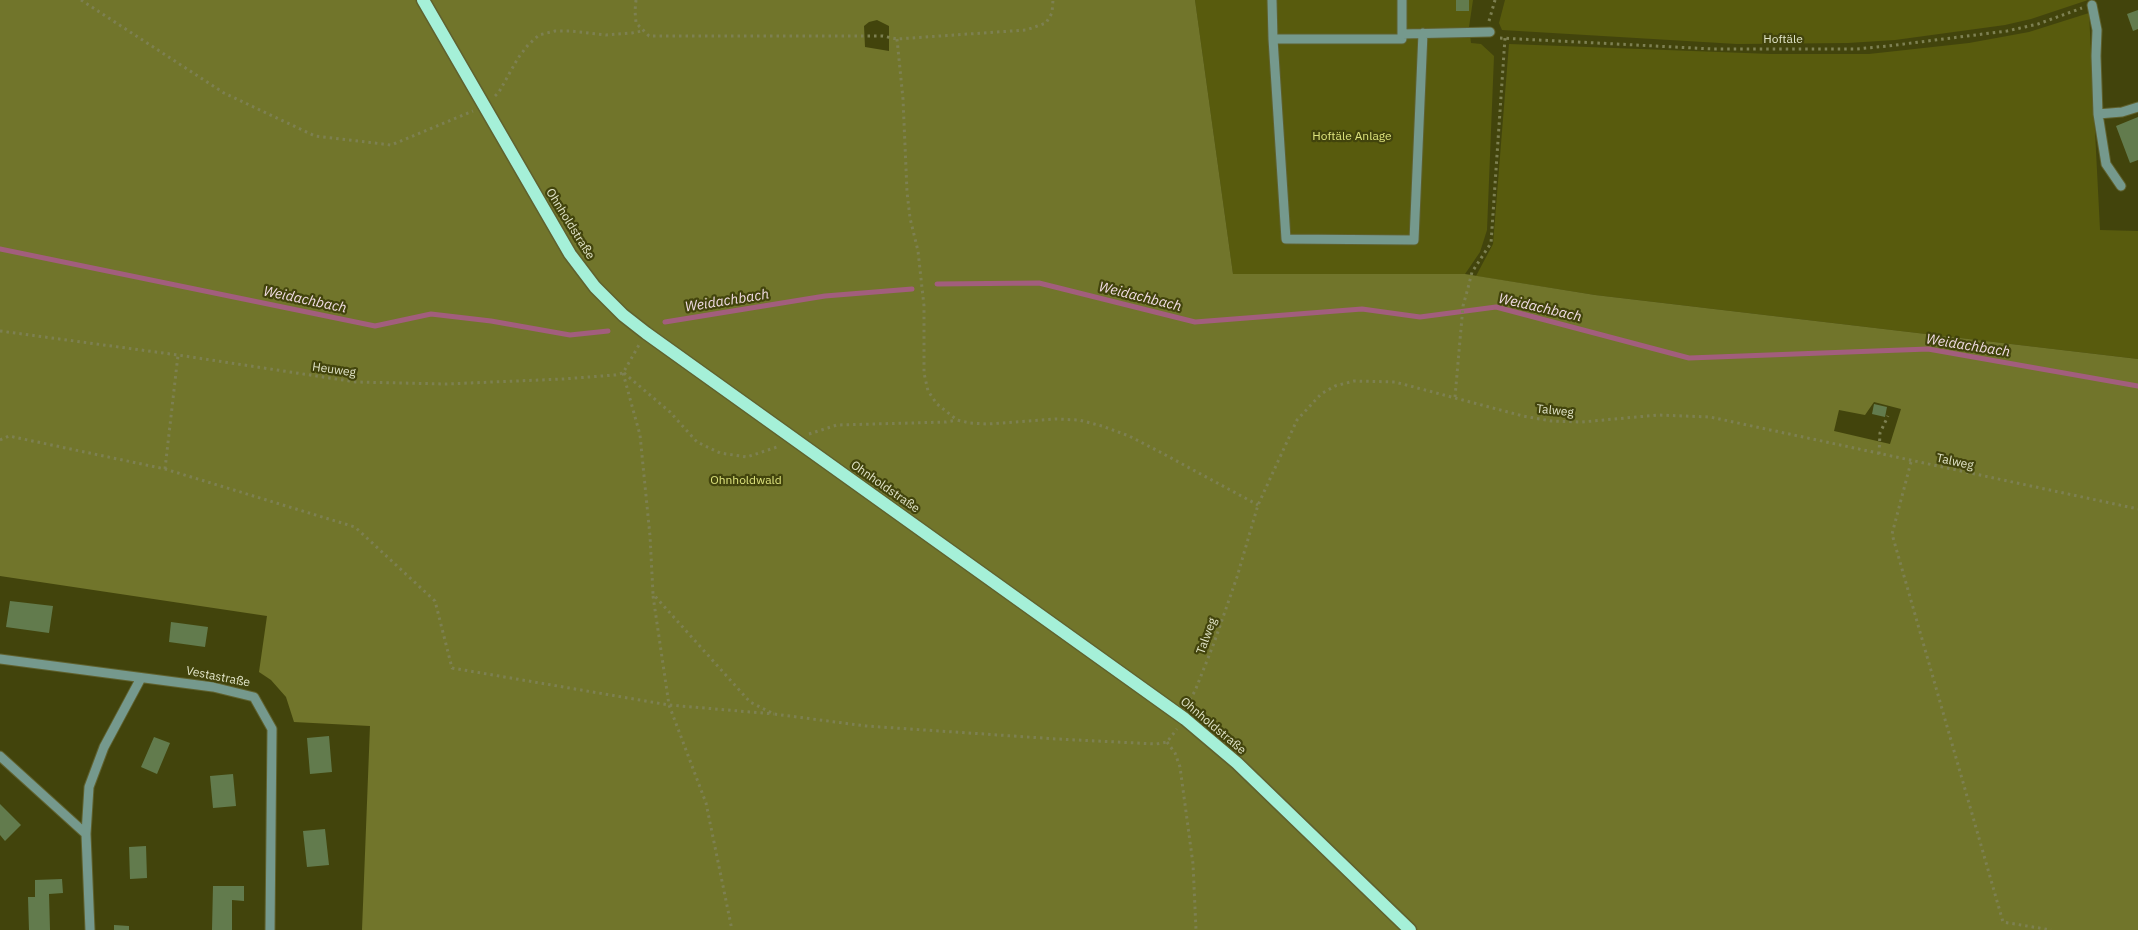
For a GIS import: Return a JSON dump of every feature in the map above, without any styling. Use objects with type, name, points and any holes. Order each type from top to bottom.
[{"type":"main road","name":"Ohnholdstraße","points":[[423,0],[570,254],[602,294],[622,315],[1182,716],[1238,763],[1410,930]]},
{"type":"street","points":[[1272,0],[1286,239],[1414,240],[1424,33]]},
{"type":"street","points":[[1273,39],[1402,39],[1402,0]]},
{"type":"street","points":[[2092,5],[2097,30],[2098,114],[2106,164],[2121,186]]},
{"type":"street","points":[[1402,34],[1490,32]]},
{"type":"street","points":[[2098,114],[2122,112],[2138,107]]},
{"type":"street","name":"Vestastraße","points":[[0,659],[213,687],[254,697],[272,729],[270,930]]},
{"type":"street","points":[[90,930],[86,834],[89,787],[104,747],[140,678]]},
{"type":"street","points":[[0,756],[86,834]]},
{"type":"path","points":[[81,0],[224,93],[315,136],[391,145],[484,106],[499,92],[518,58],[528,45],[540,35],[570,30],[606,34],[632,34],[642,31]]},
{"type":"path","points":[[636,0],[634,11],[636,23],[649,36],[883,36],[897,38],[1026,30],[1046,23],[1052,13],[1053,0]]},
{"type":"path","points":[[1490,32],[1488,24],[1495,0]]},
{"type":"path","name":"Hoftäle","points":[[1490,32],[1496,38],[1713,49],[1856,49],[2007,30],[2038,24],[2092,5]]},
{"type":"path","points":[[897,38],[903,99],[907,192],[910,218],[918,251],[924,306],[924,373],[928,391],[937,404],[958,420]]},
{"type":"path","points":[[1455,397],[1463,306],[1472,272],[1490,243],[1505,38]]},
{"type":"path","name":"Heuweg","points":[[0,331],[178,354],[356,382],[446,384],[563,379],[624,373]]},
{"type":"path","points":[[646,333],[624,373],[640,436],[650,536],[653,594],[669,705],[706,803],[732,930]]},
{"type":"path","points":[[165,469],[178,354]]},
{"type":"path","points":[[624,373],[670,412],[697,442],[720,453],[747,457],[796,440],[817,430],[837,425],[946,422],[958,420],[988,424],[1079,420],[1129,436],[1258,505]]},
{"type":"path","name":"Talweg","points":[[1167,742],[1195,691],[1208,659],[1237,577],[1258,505],[1297,420],[1309,405],[1335,386],[1354,381],[1375,380],[1395,382],[1523,416],[1551,421],[1582,422],[1658,415],[1710,418],[2138,509]]},
{"type":"path","points":[[1879,454],[1880,433],[1888,416]]},
{"type":"path","points":[[0,440],[9,436],[165,469],[354,527],[435,601],[452,668],[669,705],[774,714],[866,726],[1056,739],[1156,744],[1167,742],[1175,753],[1180,766],[1193,864],[1196,930]]},
{"type":"path","points":[[1911,462],[1892,534],[2003,922],[2051,930]]},
{"type":"path","points":[[653,594],[750,702],[774,714]]},
{"type":"green space","name":"Ohnholdwald","points":[[0,0],[1195,0],[1233,274],[1465,274],[1595,295],[2138,359],[2138,930],[362,930],[370,726],[294,722],[286,697],[271,680],[259,672],[267,616],[0,576]],"holes":[[[877,20],[889,26],[889,51],[865,47],[864,26],[869,22]],[[1874,402],[1901,409],[1890,444],[1834,431],[1839,410],[1865,415]]]},
{"type":"green space","name":"Hoftäle Anlage","points":[[1195,0],[1473,0],[1469,27],[1471,43],[1481,44],[1494,56],[1487,230],[1480,252],[1465,274],[1233,274]]},
{"type":"green space","points":[[1505,0],[2088,0],[2031,19],[2005,25],[1895,40],[1848,43],[1737,44],[1502,30],[1499,23]]},
{"type":"green space","points":[[2089,13],[2100,230],[2138,231],[2138,359],[1595,295],[1476,276],[1493,244],[1509,44],[1771,54],[1869,54],[1969,43],[2029,32]]},
{"type":"building","points":[[1456,0],[1469,0],[1469,11],[1456,11]]},
{"type":"building","points":[[2138,10],[2138,29],[2133,31],[2127,14]]},
{"type":"building","points":[[2138,117],[2138,160],[2130,163],[2116,126]]},
{"type":"building","points":[[1874,404],[1887,407],[1885,417],[1872,414]]},
{"type":"building","points":[[10,601],[53,606],[49,633],[6,627]]},
{"type":"building","points":[[171,622],[208,627],[205,647],[169,642]]},
{"type":"building","points":[[329,736],[332,772],[310,774],[307,738]]},
{"type":"building","points":[[154,737],[170,743],[157,774],[141,767]]},
{"type":"building","points":[[233,774],[236,806],[213,808],[210,776]]},
{"type":"building","points":[[0,804],[21,825],[5,841],[0,835]]},
{"type":"building","points":[[325,829],[329,865],[307,867],[303,831]]},
{"type":"building","points":[[146,846],[147,878],[130,879],[129,847]]},
{"type":"building","points":[[62,879],[63,893],[49,894],[50,930],[29,930],[28,897],[35,897],[35,880]]},
{"type":"building","points":[[213,886],[244,886],[244,901],[232,900],[232,930],[212,930]]},
{"type":"building","points":[[114,925],[129,926],[129,930],[114,930]]},
{"type":"waterway","name":"Weidachbach","points":[[0,249],[375,326],[431,314],[491,321],[570,335],[608,331]]},
{"type":"waterway","name":"Weidachbach","points":[[937,284],[1039,283],[1195,322],[1362,309],[1420,317],[1496,307],[1689,358],[1928,349],[2138,386]]},
{"type":"waterway","name":"Weidachbach","points":[[665,322],[825,296],[912,289]]}]
